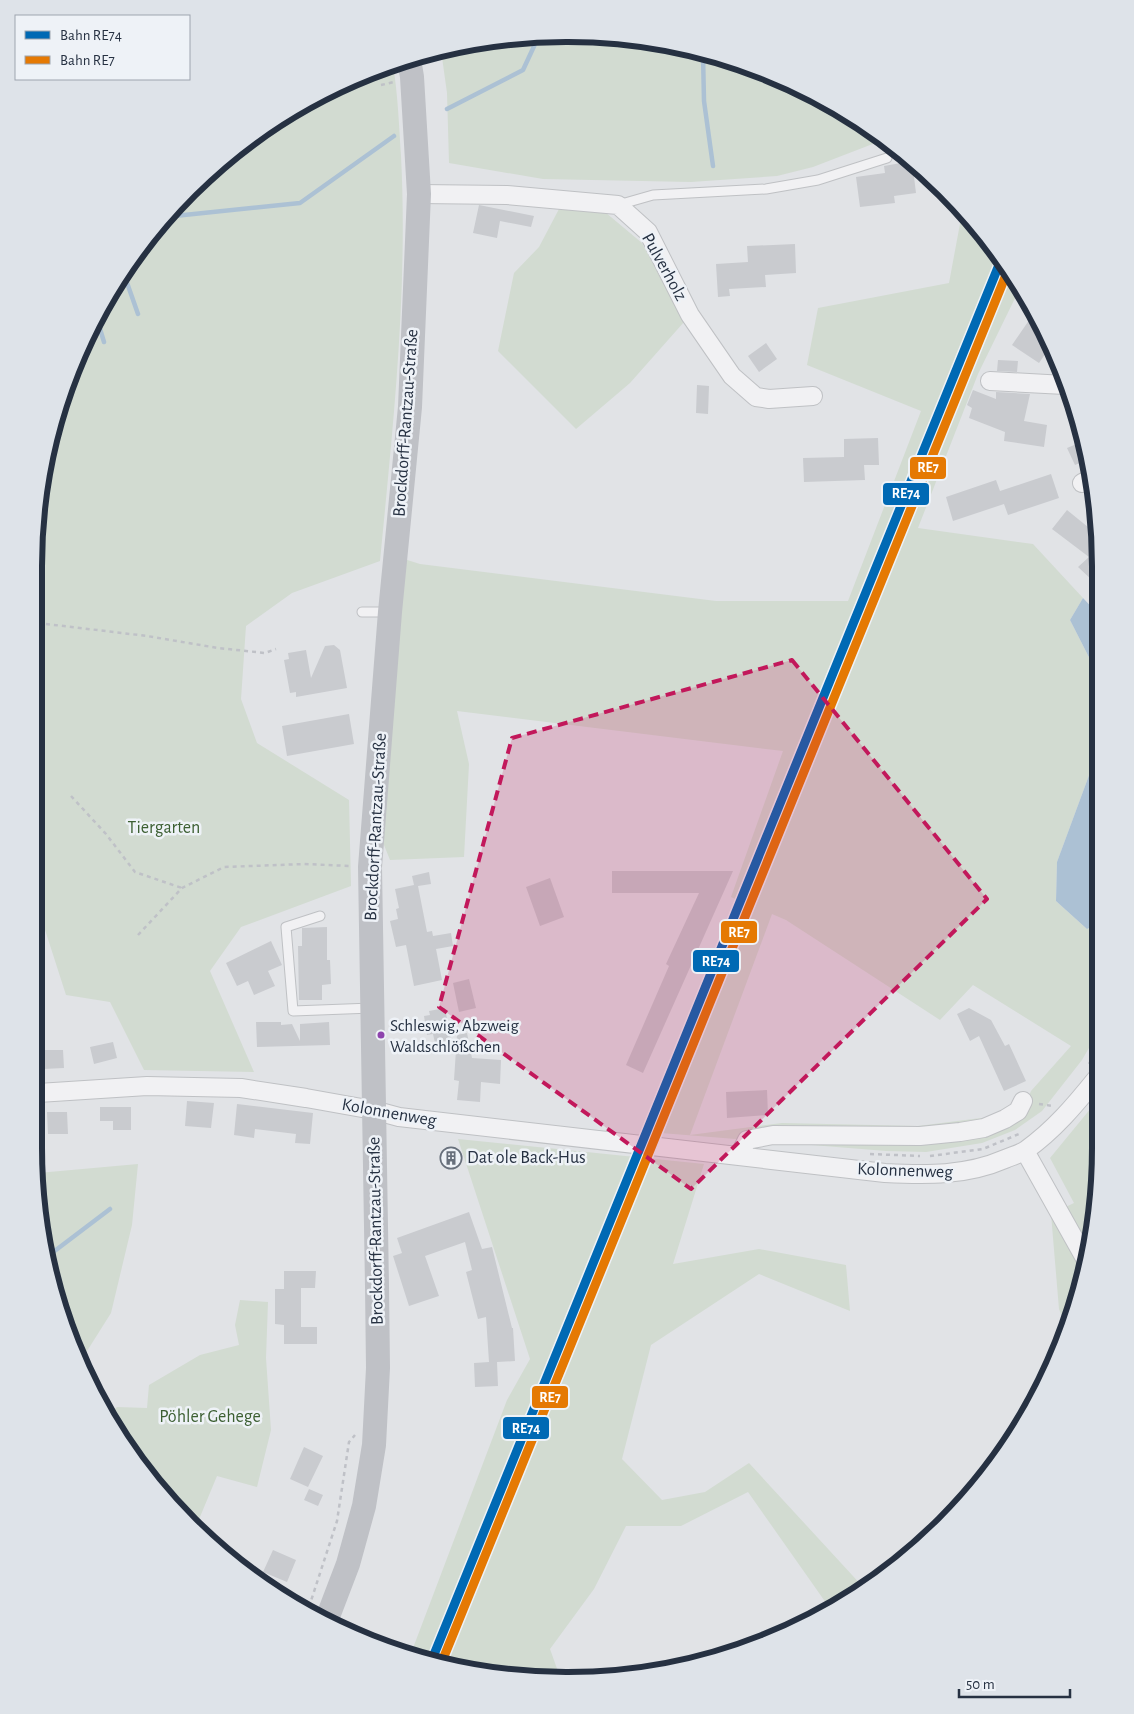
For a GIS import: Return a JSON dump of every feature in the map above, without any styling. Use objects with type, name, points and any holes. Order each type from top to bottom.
[{"type":"street","name":"Brockdorff-Rantzau-Straße","points":[[329,1614],[348,1564],[362,1514],[374,1445],[378,1368],[378,1314],[370,867],[390,612],[410,407],[420,194],[410,66]]},
{"type":"street","points":[[420,194],[507,195],[618,205]]},
{"type":"street","name":"Pulverholz","points":[[618,205],[648,232],[690,315],[732,376],[756,397],[769,399],[813,396]]},
{"type":"street","points":[[990,381],[1059,385]]},
{"type":"street","name":"Kolonnenweg","points":[[42,1093],[147,1086],[241,1088],[374,1110],[399,1117],[885,1173],[926,1175],[961,1173],[990,1166],[1025,1151],[1068,1114],[1092,1084]]},
{"type":"street","name":"Kolonnenweg","points":[[739,1156],[747,1140],[773,1135],[920,1136],[976,1129],[1005,1119],[1018,1111],[1023,1101]]},
{"type":"street","points":[[1025,1151],[1081,1251]]},
{"type":"lane","points":[[618,205],[654,195],[766,189],[810,182],[887,158]]},
{"type":"lane","points":[[362,612],[390,612]]},
{"type":"lane","points":[[320,916],[286,927],[293,1011],[372,1008]]},
{"type":"path","points":[[42,623],[147,636],[218,648],[265,653],[276,649]]},
{"type":"path","points":[[71,796],[106,834],[135,872],[182,888]]},
{"type":"path","points":[[138,935],[182,888],[224,867],[304,864],[370,867]]},
{"type":"path","points":[[1023,1101],[1055,1107],[1068,1114]]},
{"type":"path","points":[[310,1604],[337,1521],[349,1442],[358,1430]]},
{"type":"highlighted area","points":[[792,660],[987,899],[691,1189],[439,1007],[512,738]]},
{"type":"green space","points":[[567,42],[635,47],[703,60],[768,82],[829,113],[875,143],[813,167],[777,176],[691,182],[543,179],[449,163],[447,93],[442,58],[499,47]]},
{"type":"green space","name":"Tiergarten","points":[[394,72],[403,207],[401,308],[390,460],[380,561],[292,593],[246,626],[241,699],[257,743],[349,800],[351,886],[241,927],[210,971],[254,1072],[144,1070],[110,1002],[66,995],[42,920],[42,567],[47,499],[60,431],[70,398],[82,366],[97,335],[131,276],[151,248],[196,196],[248,151],[276,131],[335,97]]},
{"type":"green space","points":[[559,209],[605,212],[642,243],[684,322],[630,383],[576,429],[498,351],[514,273],[539,247]]},
{"type":"green space","points":[[961,221],[983,248],[1016,297],[978,374],[918,528],[1033,544],[1083,598],[1070,620],[1092,663],[1091,770],[1057,862],[1056,901],[1087,929],[1092,926],[1092,1043],[1082,1060],[1042,1111],[1015,1130],[982,1143],[926,1152],[886,1151],[661,1133],[753,907],[731,897],[783,751],[457,711],[469,764],[464,857],[390,860],[382,840],[404,559],[420,564],[716,601],[848,601],[921,411],[807,365],[818,308],[949,283]],"holes":[[[772,914],[786,920],[940,1020],[973,985],[1071,1046],[1031,1091],[1023,1111],[987,1130],[981,1118],[918,1126],[782,1123],[690,1135]]]},
{"type":"green space","points":[[1092,1107],[1092,1147],[1087,1215],[1074,1283],[1063,1319],[1059,1309],[1051,1214],[1074,1203],[1050,1158]]},
{"type":"green space","points":[[458,1139],[704,1164],[673,1264],[759,1249],[846,1265],[850,1311],[759,1274],[651,1345],[622,1459],[662,1500],[705,1492],[749,1463],[859,1582],[826,1603],[748,1492],[681,1526],[626,1526],[594,1589],[550,1649],[558,1671],[499,1667],[431,1654],[413,1648],[507,1400],[530,1359]]},
{"type":"green space","points":[[138,1164],[132,1225],[111,1313],[85,1354],[60,1283],[47,1215],[44,1173]]},
{"type":"green space","name":"Pöhler Gehege","points":[[240,1300],[268,1302],[266,1358],[271,1430],[257,1487],[217,1476],[199,1520],[151,1466],[114,1410],[117,1407],[147,1408],[149,1385],[200,1355],[239,1345],[235,1325]]},
{"type":"water","points":[[1083,598],[1092,608],[1092,663],[1070,620]]},
{"type":"water","points":[[1092,745],[1092,926],[1087,929],[1056,901],[1057,862],[1091,770]]},
{"type":"building","points":[[901,163],[913,173],[916,193],[894,196],[895,203],[860,207],[856,177],[885,173],[884,166]]},
{"type":"building","points":[[479,205],[534,216],[531,227],[500,221],[497,238],[473,233]]},
{"type":"building","points":[[795,244],[796,273],[765,275],[766,287],[729,289],[730,296],[718,297],[716,264],[748,262],[747,246]]},
{"type":"building","points":[[1029,320],[1046,353],[1039,363],[1012,345]]},
{"type":"building","points":[[766,343],[777,359],[759,372],[748,356]]},
{"type":"building","points":[[998,360],[1018,361],[1017,372],[997,371]]},
{"type":"building","points":[[697,385],[709,386],[708,414],[696,413]]},
{"type":"building","points":[[973,390],[996,399],[996,392],[1030,394],[1024,421],[1047,425],[1044,447],[1004,441],[1005,432],[969,418],[972,408],[967,405]]},
{"type":"building","points":[[878,438],[879,465],[864,465],[865,480],[804,482],[803,458],[844,457],[844,439]]},
{"type":"building","points":[[1077,444],[1081,463],[1075,465],[1067,448]]},
{"type":"building","points":[[1051,474],[1059,498],[1008,515],[1004,504],[953,521],[946,497],[996,480],[1000,491]]},
{"type":"building","points":[[1067,510],[1090,528],[1092,580],[1078,567],[1089,557],[1052,529]]},
{"type":"building","points":[[334,645],[340,650],[347,688],[296,697],[296,692],[290,693],[284,660],[289,659],[288,653],[306,650],[311,678],[325,646]]},
{"type":"building","points":[[349,714],[354,744],[287,756],[282,726]]},
{"type":"building","points":[[612,871],[733,871],[643,1073],[626,1065],[669,966],[666,964],[699,893],[612,893]]},
{"type":"building","points":[[429,872],[431,884],[418,886],[427,932],[432,931],[433,936],[451,933],[453,946],[436,949],[442,980],[414,986],[406,945],[396,947],[390,921],[398,919],[396,909],[399,908],[395,889],[414,885],[412,876]]},
{"type":"building","points":[[550,878],[564,917],[540,926],[526,887]]},
{"type":"building","points":[[327,927],[327,960],[330,960],[331,984],[322,985],[322,1000],[299,1000],[298,946],[302,946],[302,928]]},
{"type":"building","points":[[271,941],[282,965],[268,971],[275,986],[254,995],[248,981],[237,986],[226,963]]},
{"type":"building","points":[[469,979],[476,1008],[459,1012],[453,983]]},
{"type":"building","points":[[445,1008],[451,1040],[435,1043],[433,1034],[427,1035],[424,1016],[430,1015],[429,1011]]},
{"type":"building","points":[[969,1008],[991,1020],[1005,1046],[1009,1044],[1026,1081],[1004,1091],[979,1036],[970,1041],[957,1014]]},
{"type":"building","points":[[256,1022],[281,1022],[281,1025],[292,1024],[300,1041],[300,1024],[329,1022],[330,1045],[257,1047]]},
{"type":"building","points":[[467,1033],[472,1058],[501,1060],[500,1084],[481,1082],[480,1102],[457,1100],[459,1081],[454,1080],[457,1035]]},
{"type":"building","points":[[113,1042],[117,1058],[94,1064],[90,1047]]},
{"type":"building","points":[[43,1050],[63,1050],[64,1068],[43,1069]]},
{"type":"building","points":[[767,1090],[768,1115],[727,1118],[726,1092]]},
{"type":"building","points":[[187,1101],[214,1103],[211,1128],[185,1126]]},
{"type":"building","points":[[237,1104],[313,1113],[310,1144],[295,1143],[296,1134],[255,1129],[254,1138],[234,1135]]},
{"type":"building","points":[[100,1107],[131,1107],[131,1130],[113,1130],[113,1121],[100,1121]]},
{"type":"building","points":[[47,1112],[67,1112],[68,1134],[48,1134]]},
{"type":"building","name":"Dat ole Back-Hus","points":[[452,1148],[461,1160],[451,1167],[442,1155]]},
{"type":"building","points":[[469,1212],[482,1249],[492,1247],[513,1328],[515,1361],[497,1362],[498,1386],[475,1387],[474,1363],[489,1362],[486,1317],[478,1319],[466,1272],[472,1270],[465,1242],[425,1256],[439,1296],[409,1306],[393,1256],[402,1253],[397,1238]]},
{"type":"building","points":[[284,1271],[316,1271],[315,1288],[301,1288],[301,1327],[317,1327],[317,1344],[284,1344],[284,1325],[275,1324],[275,1289],[284,1289]]},
{"type":"building","points":[[304,1447],[323,1456],[308,1487],[290,1479]]},
{"type":"building","points":[[309,1489],[323,1495],[318,1506],[304,1500]]},
{"type":"building","points":[[273,1550],[296,1560],[287,1582],[263,1572]]},
{"type":"waterway","points":[[447,109],[523,70],[535,44]]},
{"type":"waterway","points":[[703,60],[704,101],[713,166]]},
{"type":"waterway","points":[[178,216],[300,203],[394,136]]},
{"type":"waterway","points":[[127,283],[138,314]]},
{"type":"waterway","points":[[100,329],[104,342]]},
{"type":"waterway","points":[[54,1252],[110,1209]]},
{"type":"rail line","name":"RE74","points":[[434,1655],[998,268]]},
{"type":"rail line","name":"RE7","points":[[444,1657],[1005,278]]},
{"type":"place","name":"Schleswig, Abzweig Waldschlößchen","points":[[381,1035]]},
{"type":"place","name":"Dat ole Back-Hus","points":[[451,1158]]}]
